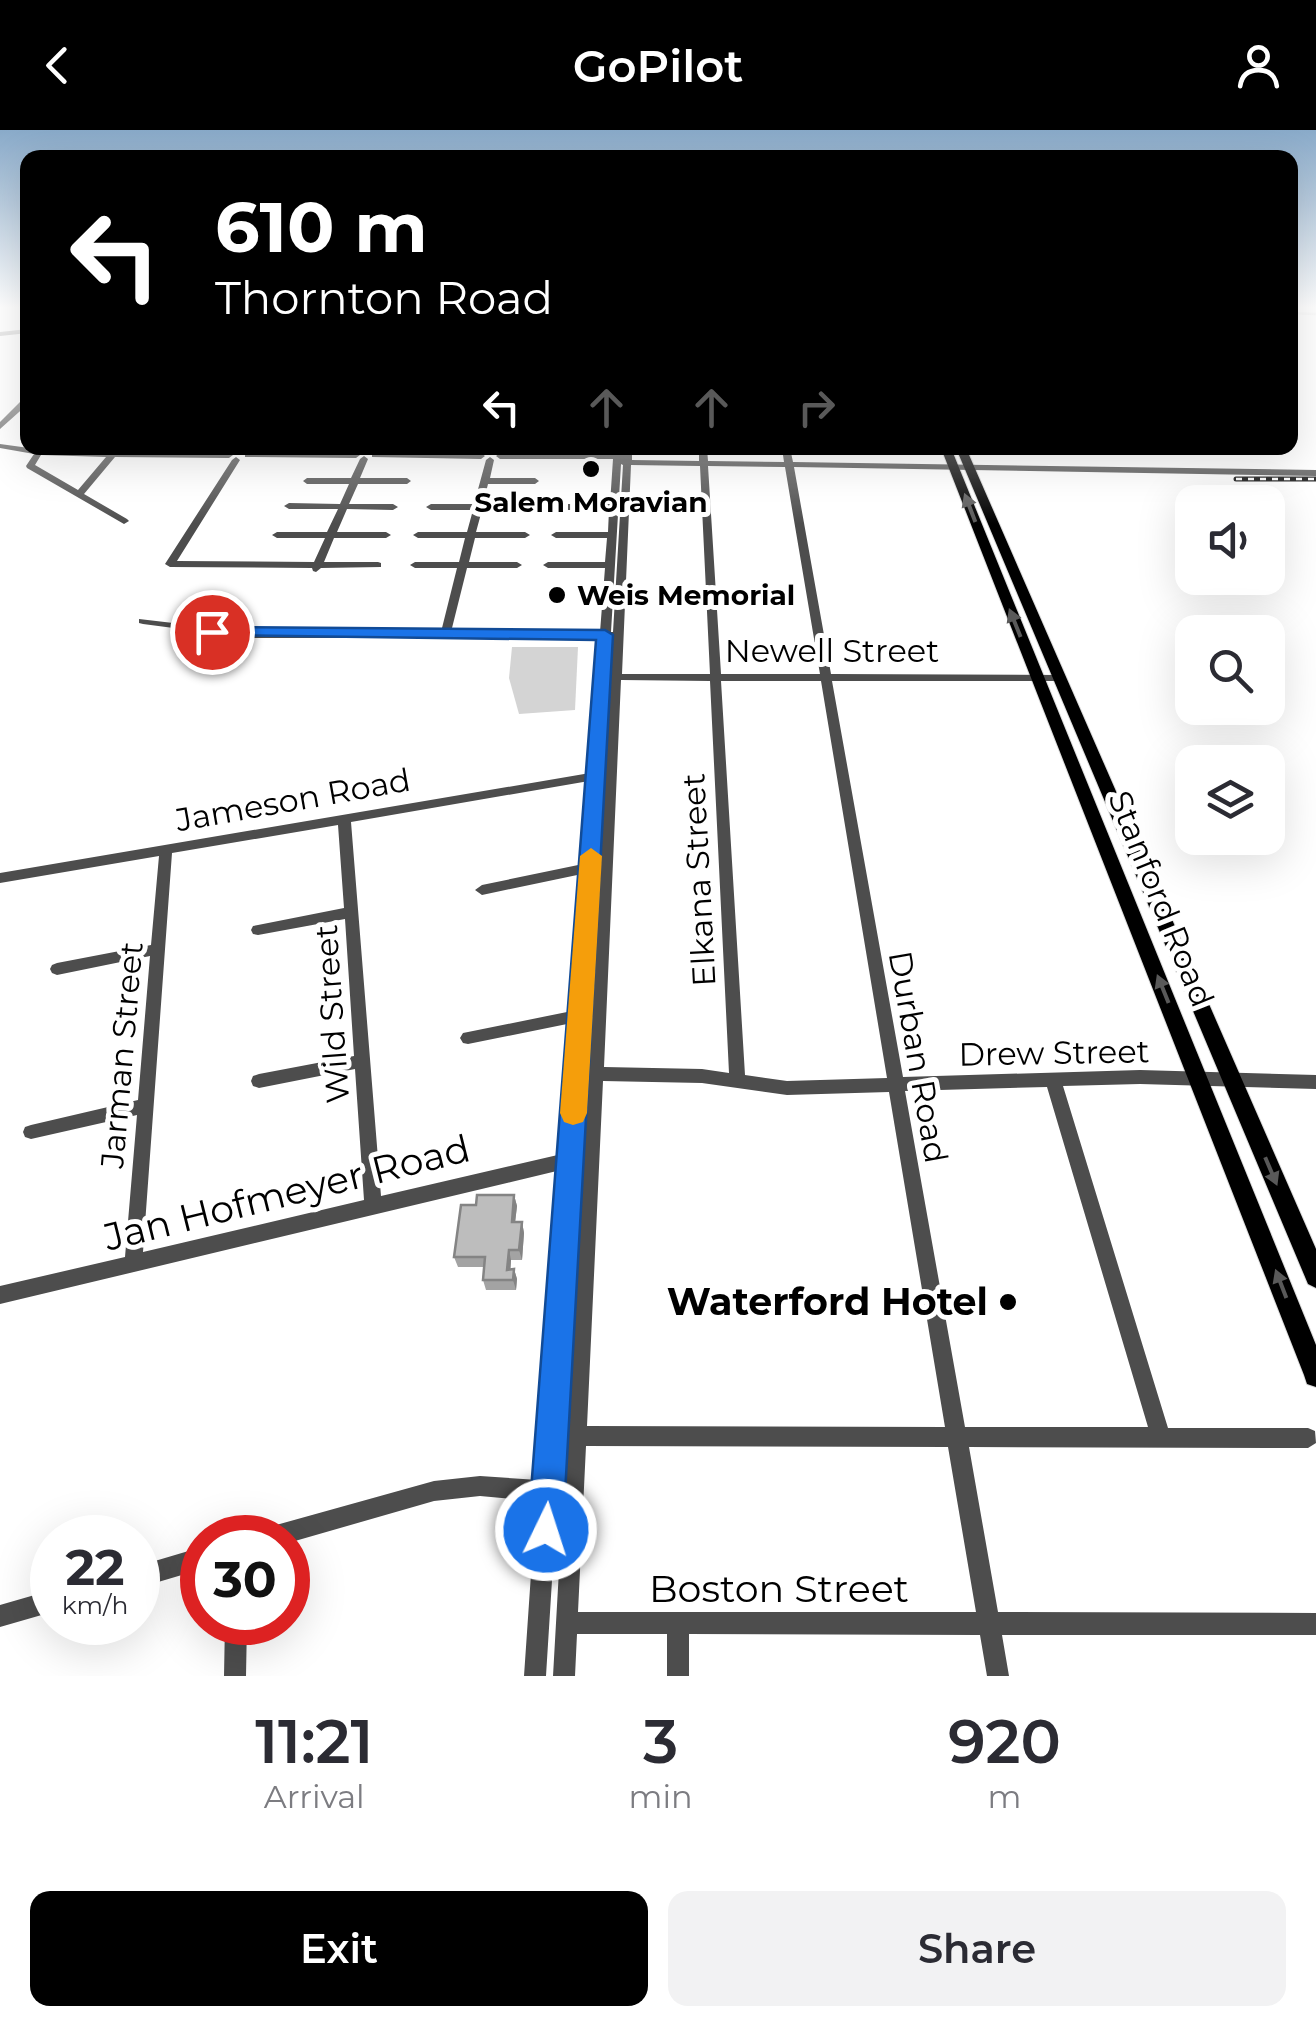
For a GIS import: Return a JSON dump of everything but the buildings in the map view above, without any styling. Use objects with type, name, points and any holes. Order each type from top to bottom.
[{"type":"main road","name":"Stanford Road","points":[[949,455],[1316,1375]]},
{"type":"main road","name":"Stanford Road","points":[[965,455],[1316,1276]]},
{"type":"street","points":[[0,428],[20,407]]},
{"type":"street","points":[[37,455],[30,466],[124,522]]},
{"type":"street","points":[[80,493],[111,455]]},
{"type":"street","points":[[239,455],[170,563],[378,565]]},
{"type":"street","points":[[317,567],[366,455]]},
{"type":"street","points":[[446,635],[491,455]]},
{"type":"street","points":[[622,455],[704,464],[786,455],[970,468],[1316,473]]},
{"type":"street","points":[[612,635],[610,565],[622,455]]},
{"type":"street","points":[[535,1676],[570,1159],[585,1074],[622,455]]},
{"type":"street","name":"Elkana Street","points":[[703,455],[738,1080]]},
{"type":"street","name":"Durban Road","points":[[786,455],[998,1676]]},
{"type":"street","points":[[308,481],[407,481]]},
{"type":"street","points":[[484,481],[535,481]]},
{"type":"street","points":[[290,506],[393,507]]},
{"type":"street","points":[[431,507],[527,507]]},
{"type":"street","points":[[566,507],[614,507]]},
{"type":"street","points":[[277,535],[386,534]]},
{"type":"street","points":[[418,535],[526,535]]},
{"type":"street","points":[[556,535],[612,535]]},
{"type":"street","points":[[548,564],[610,565]]},
{"type":"street","points":[[415,565],[518,565]]},
{"type":"street","points":[[143,621],[250,634],[612,635]]},
{"type":"street","points":[[564,1676],[590,1156],[582,1015],[596,776],[610,677]]},
{"type":"street","name":"Newell Street","points":[[610,677],[1060,678]]},
{"type":"street","name":"Jameson Road","points":[[0,878],[596,776]]},
{"type":"street","name":"Wild Street","points":[[344,818],[374,1206]]},
{"type":"street","name":"Jarman Street","points":[[133,1264],[166,850]]},
{"type":"street","points":[[482,890],[590,868]]},
{"type":"street","points":[[258,930],[352,912]]},
{"type":"street","points":[[57,969],[158,950]]},
{"type":"street","points":[[468,1038],[582,1015]]},
{"type":"street","points":[[259,1081],[364,1061]]},
{"type":"street","name":"Drew Street","points":[[585,1074],[738,1080],[788,1088],[1053,1080],[1316,1082]]},
{"type":"street","points":[[1053,1080],[1162,1437]]},
{"type":"street","points":[[31,1132],[145,1106]]},
{"type":"street","name":"Jan Hofmeyer Road","points":[[0,1295],[590,1156]]},
{"type":"street","points":[[575,1436],[1308,1438]]},
{"type":"street","points":[[310,1526],[434,1491],[480,1486],[548,1491]]},
{"type":"street","points":[[0,1616],[30,1607]]},
{"type":"street","points":[[678,1622],[678,1676]]},
{"type":"street","name":"Boston Street","points":[[567,1623],[1316,1624]]},
{"type":"street","points":[[235,1676],[236,1645]]},
{"type":"shaded area","points":[[512,647],[578,647],[575,710],[519,714],[509,678]]},
{"type":"railway","points":[[1236,479],[1316,479]]},
{"type":"slow traffic","points":[[573,1113],[591,856]]},
{"type":"place","name":"Salem Moravian","points":[[591,469]]},
{"type":"place","name":"Weis Memorial","points":[[557,595]]},
{"type":"place","name":"Waterford Hotel","points":[[1008,1302]]},
{"type":"route","points":[[212,632],[605,635],[546,1530]]}]
